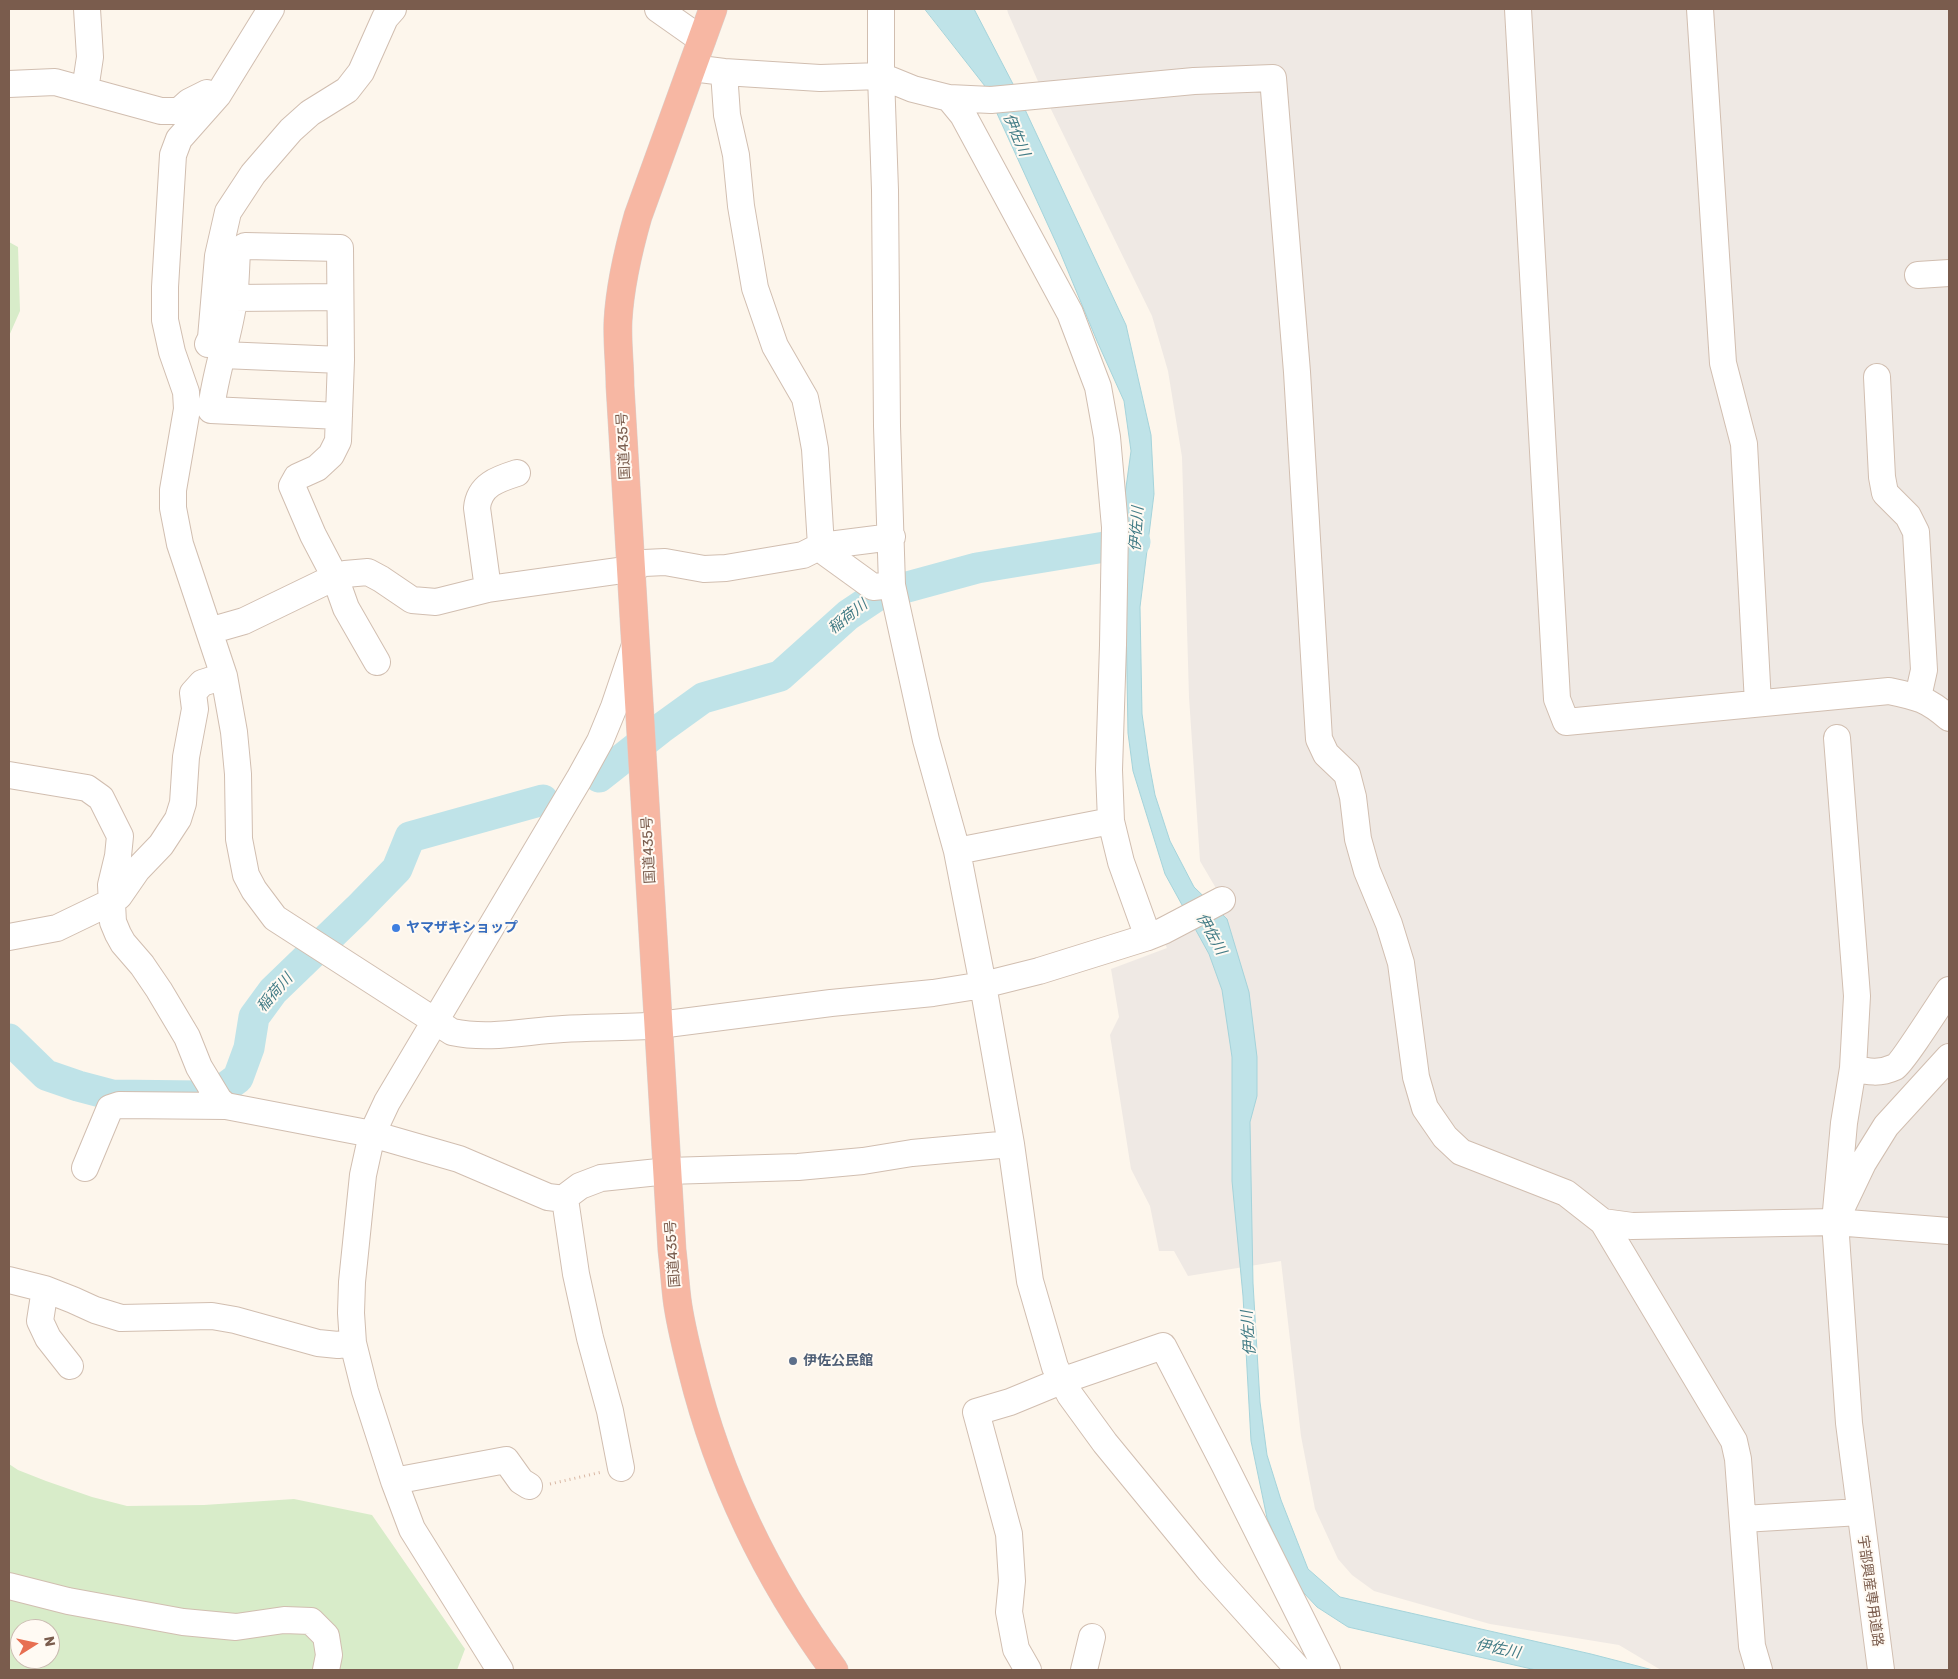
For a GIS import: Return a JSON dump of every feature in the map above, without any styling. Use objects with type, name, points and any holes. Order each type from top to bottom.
[{"type":"highway","name":"国道435号","points":[[713,9],[638,216],[628,250],[621,288],[618,323],[620,386],[677,1300],[698,1395],[717,1454],[739,1508],[782,1594],[810,1638],[834,1670]]},
{"type":"street","points":[[85,90],[90,57],[87,9]]},
{"type":"street","points":[[271,9],[218,95],[180,139],[173,155],[164,320],[186,392],[187,409],[173,490],[172,508],[180,544],[224,676],[234,732],[238,774],[239,839],[246,875],[254,890],[275,918],[452,1032],[472,1036],[502,1036],[562,1029],[633,1028],[983,985],[1039,971],[1156,934],[1222,900]]},
{"type":"street","points":[[186,392],[195,382],[211,338],[218,256],[228,212],[253,174],[292,130],[310,113],[347,90],[361,72],[385,18],[393,9]]},
{"type":"street","points":[[658,9],[702,40]]},
{"type":"street","points":[[1518,9],[1557,700],[1566,722],[1889,691],[1918,697],[1935,706],[1949,718]]},
{"type":"street","points":[[1700,9],[1723,364],[1744,444],[1758,703]]},
{"type":"street","points":[[881,10],[887,426],[892,537],[892,585],[926,740],[957,851],[1011,1144],[1030,1281],[1055,1367],[1070,1395],[1105,1443],[1210,1572],[1299,1670]]},
{"type":"street","points":[[692,68],[820,78],[881,76],[914,89],[957,98],[991,100],[1194,81],[1273,78],[1297,372],[1319,740],[1326,754],[1347,774],[1353,797],[1358,839],[1367,871],[1389,924],[1401,963],[1416,1077],[1425,1108],[1445,1137],[1461,1152],[1566,1193],[1603,1222],[1734,1441],[1738,1459],[1752,1646],[1759,1670]]},
{"type":"street","points":[[724,72],[727,115],[736,155],[741,206],[755,288],[775,346],[805,398],[811,427],[815,449],[821,546],[826,553],[873,587],[892,585]]},
{"type":"street","points":[[9,84],[56,82],[161,111],[179,111],[189,102],[206,92],[218,95]]},
{"type":"street","points":[[957,98],[963,115],[1070,313],[1098,387],[1107,437],[1115,527],[1114,627],[1108,770],[1111,821],[1121,862],[1156,934]]},
{"type":"street","points":[[340,416],[211,410],[214,380],[223,355],[234,298],[237,252],[245,246],[340,248],[341,360],[340,416],[338,441],[331,455],[316,468],[297,477],[292,486],[313,536],[335,577],[346,608],[377,662]]},
{"type":"street","points":[[1918,275],[1949,273]]},
{"type":"street","points":[[234,298],[340,297]]},
{"type":"street","points":[[223,355],[341,360]]},
{"type":"street","points":[[1876,377],[1882,477],[1885,493],[1908,516],[1916,532],[1924,670],[1918,697]]},
{"type":"street","points":[[488,589],[477,501],[484,489],[495,480],[517,473]]},
{"type":"street","points":[[209,631],[244,620],[345,574],[368,572],[412,600],[436,602],[488,589],[631,568],[644,563],[665,562],[704,569],[726,568],[803,555],[821,546],[892,537]]},
{"type":"street","points":[[500,1670],[412,1529],[394,1481],[366,1391],[354,1343],[351,1313],[358,1211],[363,1175],[372,1134],[387,1102],[565,806],[600,741],[614,707],[636,642]]},
{"type":"street","points":[[9,937],[58,928],[111,902],[119,896],[137,870],[161,845],[178,820],[183,803],[186,757],[195,709],[193,693],[202,683],[224,676]]},
{"type":"street","name":"宇部興産専用道路","points":[[1837,738],[1857,996],[1853,1068],[1844,1123],[1835,1222],[1849,1423],[1881,1670]]},
{"type":"street","points":[[9,775],[88,788],[101,798],[120,836],[118,856],[111,885],[113,922],[120,939],[142,965],[159,990],[186,1037],[199,1067],[219,1100],[226,1106]]},
{"type":"street","points":[[957,851],[1111,821]]},
{"type":"street","points":[[1853,1068],[1869,1072],[1880,1072],[1897,1066],[1949,990]]},
{"type":"street","points":[[1835,1222],[1863,1163],[1886,1126],[1949,1057]]},
{"type":"street","points":[[85,1168],[110,1108],[120,1105],[226,1106],[372,1134],[460,1159],[548,1197],[565,1199]]},
{"type":"street","points":[[621,1468],[610,1411],[590,1338],[578,1283],[565,1199],[568,1194],[580,1186],[601,1178],[668,1171],[798,1167],[863,1162],[912,1153],[1011,1144]]},
{"type":"street","points":[[1603,1222],[1632,1226],[1835,1222],[1949,1231]]},
{"type":"street","points":[[9,1280],[45,1289],[95,1310],[121,1318],[212,1316],[235,1320],[318,1343],[338,1345],[354,1343]]},
{"type":"street","points":[[45,1289],[40,1321],[48,1338],[70,1366]]},
{"type":"street","points":[[1028,1670],[1016,1649],[1009,1612],[1012,1581],[1009,1534],[976,1412],[1010,1402],[1062,1380],[1163,1346],[1327,1670]]},
{"type":"street","points":[[394,1481],[506,1460],[521,1481],[529,1486]]},
{"type":"street","points":[[1743,1519],[1860,1512]]},
{"type":"street","points":[[9,1586],[68,1601],[183,1622],[236,1627],[284,1620],[312,1621],[326,1636],[329,1655],[326,1670]]},
{"type":"street","points":[[1084,1670],[1092,1637]]},
{"type":"path","points":[[529,1486],[538,1487],[621,1468]]},
{"type":"shaded area","points":[[1007,9],[1949,9],[1949,1670],[1661,1670],[1619,1645],[1490,1624],[1374,1591],[1352,1575],[1338,1559],[1315,1509],[1301,1436],[1281,1261],[1188,1276],[1174,1251],[1159,1251],[1150,1206],[1131,1169],[1110,1035],[1119,1017],[1111,969],[1167,948],[1153,920],[1217,890],[1200,861],[1189,697],[1182,457],[1168,371],[1152,316],[1044,95]]},
{"type":"green space","points":[[9,242],[18,247],[20,311],[9,336]]},
{"type":"green space","points":[[9,1464],[18,1470],[46,1481],[92,1497],[127,1506],[204,1505],[294,1499],[372,1515],[465,1649],[457,1670],[9,1670]]},
{"type":"water","name":"伊佐川","points":[[925,9],[974,9],[1013,84],[1126,325],[1151,435],[1154,494],[1140,607],[1142,714],[1149,763],[1155,795],[1170,841],[1194,887],[1227,919],[1249,992],[1257,1057],[1257,1096],[1250,1122],[1253,1283],[1260,1402],[1267,1455],[1281,1500],[1308,1569],[1340,1597],[1653,1670],[1536,1670],[1348,1627],[1317,1607],[1303,1592],[1292,1575],[1267,1518],[1251,1441],[1243,1296],[1232,1181],[1232,1057],[1222,990],[1209,954],[1165,874],[1133,771],[1128,733],[1124,502],[1131,451],[1124,401],[1058,247],[984,85]]},
{"type":"waterway","name":"稲荷川","points":[[599,777],[703,698],[780,676],[848,615],[878,595],[977,568],[1135,542]]},
{"type":"waterway","name":"稲荷川","points":[[9,1039],[46,1075],[112,1095],[201,1096],[222,1090],[238,1078],[249,1048],[254,1017],[273,991],[397,869],[410,837],[543,800]]},
{"type":"place","name":"ヤマザキショップ","points":[[396,928]]},
{"type":"place","name":"伊佐公民館","points":[[793,1361]]}]
